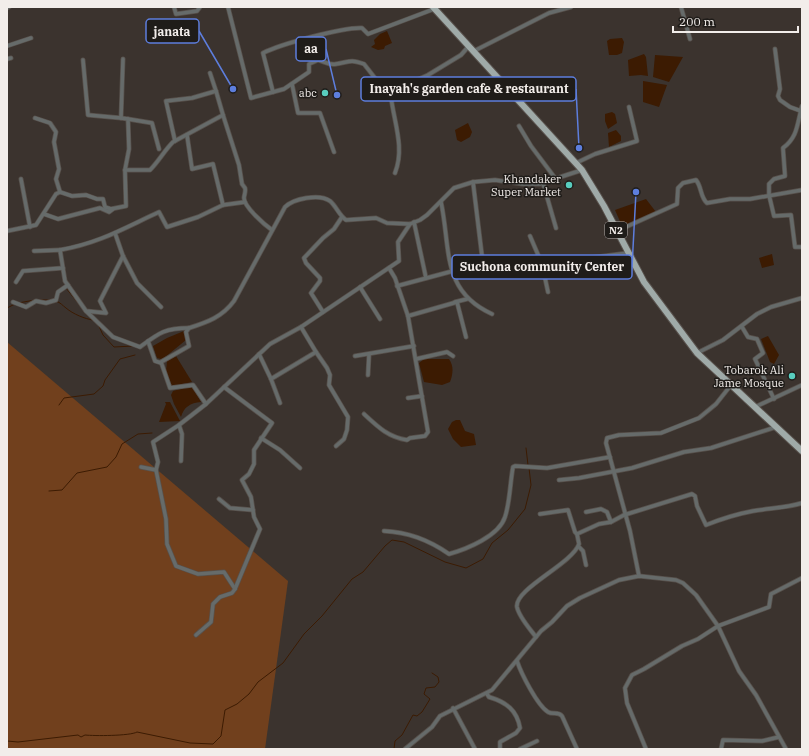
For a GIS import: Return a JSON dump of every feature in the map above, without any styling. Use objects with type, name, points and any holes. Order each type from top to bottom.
[{"type":"highway","name":"N2","points":[[433,8],[582,170],[644,282],[697,353],[754,408],[802,451]]},
{"type":"street","points":[[174,7],[176,14],[178,14],[197,11],[200,7]]},
{"type":"street","points":[[228,7],[239,47],[250,98],[284,89],[309,72],[309,64],[318,60],[336,64],[344,61],[355,61],[364,64],[382,87],[392,92]]},
{"type":"street","points":[[473,52],[549,13],[571,7]]},
{"type":"street","points":[[681,7],[690,38]]},
{"type":"street","points":[[273,92],[263,53],[311,38],[353,29],[362,28],[368,34],[433,8]]},
{"type":"street","points":[[7,46],[31,38]]},
{"type":"street","points":[[395,173],[398,165],[399,146],[391,97],[392,92],[399,86],[428,75],[461,55],[468,47]]},
{"type":"street","points":[[775,49],[780,89],[778,96],[780,100],[790,107],[801,111]]},
{"type":"street","points":[[121,118],[123,59]]},
{"type":"street","points":[[84,60],[88,115],[150,122],[159,149]]},
{"type":"street","points":[[210,73],[239,165],[242,184],[245,188],[245,202],[259,220],[272,230]]},
{"type":"street","points":[[292,84],[298,113],[320,113],[334,152]]},
{"type":"street","points":[[175,141],[166,101],[192,98],[216,91]]},
{"type":"street","points":[[802,106],[792,142],[783,148],[785,176],[774,179],[769,184],[769,195],[774,216],[791,215],[795,247],[802,247]]},
{"type":"street","points":[[576,163],[595,154],[637,141],[629,107]]},
{"type":"street","points":[[125,170],[150,170],[158,162],[166,149],[175,141],[223,114]]},
{"type":"street","points":[[35,118],[50,123],[56,132],[54,142],[59,169],[56,179],[60,192]]},
{"type":"street","points":[[60,192],[72,196],[86,195],[97,199],[103,199],[105,207],[113,208],[126,206],[125,170],[129,149],[128,119]]},
{"type":"street","points":[[520,126],[531,146],[555,178]]},
{"type":"street","points":[[186,135],[192,169],[213,164],[223,205]]},
{"type":"street","points":[[60,250],[64,281],[86,311],[113,337],[140,347],[158,334],[173,328],[189,328],[218,318],[227,311],[234,301],[285,207],[295,200],[322,198],[329,200],[342,217],[351,221],[376,218],[387,223],[412,223],[420,220],[441,202],[445,195],[454,188],[473,182],[495,180],[523,184],[543,183],[582,170]]},
{"type":"street","points":[[21,179],[30,227]]},
{"type":"street","points":[[617,231],[677,204],[678,188],[684,183],[696,180],[699,184],[704,200],[707,203],[750,199],[802,190]]},
{"type":"street","points":[[473,182],[482,256]]},
{"type":"street","points":[[543,183],[556,228]]},
{"type":"street","points":[[7,231],[36,225],[56,194],[60,192]]},
{"type":"street","points":[[34,251],[60,250],[84,246],[115,234],[160,212],[167,227],[198,217],[223,205],[245,202]]},
{"type":"street","points":[[441,202],[449,258],[457,286],[478,308],[492,314]]},
{"type":"street","points":[[44,214],[58,219],[100,208],[109,212],[113,208]]},
{"type":"street","points":[[323,312],[311,292],[320,281],[320,278],[306,263],[304,258],[334,229],[342,217]]},
{"type":"street","points":[[235,589],[224,572],[198,574],[176,566],[167,544],[166,519],[156,470],[158,462],[153,442],[179,425],[206,404],[270,344],[301,327],[399,261],[398,242],[412,223]]},
{"type":"street","points":[[412,223],[426,278]]},
{"type":"street","points":[[115,234],[123,256],[137,282],[161,307]]},
{"type":"street","points":[[530,236],[542,264],[548,292]]},
{"type":"street","points":[[542,264],[628,253]]},
{"type":"street","points":[[86,311],[106,313],[100,300],[123,256]]},
{"type":"street","points":[[16,282],[23,271],[63,268]]},
{"type":"street","points":[[364,414],[387,434],[396,438],[407,440],[410,438],[426,436],[428,432],[408,316],[389,268]]},
{"type":"street","points":[[397,286],[453,271]]},
{"type":"street","points":[[13,302],[26,307],[36,301],[46,303],[56,300],[58,292],[68,285]]},
{"type":"street","points":[[360,287],[380,319]]},
{"type":"street","points":[[697,353],[722,340],[742,327],[757,314],[772,307],[802,298]]},
{"type":"street","points":[[408,316],[468,299]]},
{"type":"street","points":[[456,302],[458,303],[466,337]]},
{"type":"street","points":[[301,327],[327,368],[330,375],[329,385],[348,417],[348,430],[344,439],[336,446]]},
{"type":"street","points":[[742,327],[748,337],[757,339],[763,353],[755,359],[774,399]]},
{"type":"street","points":[[148,341],[155,361],[161,363],[189,346],[186,332],[189,328]]},
{"type":"street","points":[[355,356],[369,355],[414,346]]},
{"type":"street","points":[[271,379],[316,352]]},
{"type":"street","points":[[416,359],[447,352],[454,356]]},
{"type":"street","points":[[259,354],[280,403]]},
{"type":"street","points":[[368,375],[369,355]]},
{"type":"street","points":[[161,363],[170,388],[193,385],[206,404]]},
{"type":"street","points":[[639,576],[630,531],[624,515],[606,443],[607,438],[619,435],[661,433],[698,418],[716,404],[731,385]]},
{"type":"street","points":[[754,408],[802,385]]},
{"type":"street","points":[[196,635],[211,622],[211,611],[216,600],[235,589],[260,529],[254,517],[251,496],[242,480],[249,474],[254,464],[254,450],[272,423],[224,387]]},
{"type":"street","points":[[408,398],[422,396]]},
{"type":"street","points":[[179,425],[182,434],[180,461]]},
{"type":"street","points":[[559,480],[614,472],[684,452],[711,448],[776,427]]},
{"type":"street","points":[[261,438],[280,450],[300,468]]},
{"type":"street","points":[[384,531],[402,532],[413,535],[434,544],[449,554],[467,549],[497,529],[505,518],[513,467],[547,468],[610,457]]},
{"type":"street","points":[[141,467],[156,470]]},
{"type":"street","points":[[577,534],[599,524],[611,522],[624,515],[692,494],[695,496],[697,506],[706,526],[718,520],[754,511],[788,507],[802,503]]},
{"type":"street","points":[[219,499],[230,508],[253,510]]},
{"type":"street","points":[[586,512],[602,509],[607,512],[611,522]]},
{"type":"street","points":[[540,514],[568,510],[574,532],[577,534],[579,547],[583,551],[586,565]]},
{"type":"street","points":[[536,637],[518,608],[518,601],[530,587],[555,570],[579,547]]},
{"type":"street","points":[[406,749],[432,727],[440,716],[453,708],[487,694],[497,686],[536,637],[567,606],[580,598],[619,580],[639,576],[656,577],[683,583],[696,595],[718,626],[739,671],[756,696],[786,749]]},
{"type":"street","points":[[646,749],[628,703],[625,688],[632,675],[682,646],[698,639],[718,626],[769,607],[771,594],[802,578]]},
{"type":"street","points":[[517,661],[523,677],[541,705],[548,712],[560,713],[577,749]]},
{"type":"street","points":[[487,694],[489,697],[506,704],[517,716],[519,721],[520,728],[516,733],[500,742],[500,749]]},
{"type":"street","points":[[453,708],[475,749]]},
{"type":"street","points":[[721,749],[723,740],[762,740],[779,737]]},
{"type":"street","points":[[520,749],[538,741]]},
{"type":"shaded area","points":[[387,31],[392,43],[385,46],[384,49],[378,50],[371,47],[375,44],[374,40],[380,34]]},
{"type":"shaded area","points":[[622,38],[624,42],[622,53],[617,55],[609,55],[607,41],[610,39]]},
{"type":"shaded area","points":[[644,54],[646,57],[648,76],[629,76],[628,60]]},
{"type":"shaded area","points":[[655,55],[683,57],[669,82],[653,77]]},
{"type":"shaded area","points":[[643,81],[667,85],[659,107],[643,102]]},
{"type":"shaded area","points":[[612,112],[615,114],[617,123],[608,129],[605,121],[605,114]]},
{"type":"shaded area","points":[[468,123],[472,132],[470,137],[461,142],[457,140],[455,130]]},
{"type":"shaded area","points":[[616,130],[621,136],[621,141],[609,147],[608,133]]},
{"type":"shaded area","points":[[646,199],[656,212],[622,226],[615,210]]},
{"type":"shaded area","points":[[772,254],[774,265],[762,268],[759,258]]},
{"type":"shaded area","points":[[184,331],[186,340],[164,358],[157,358],[153,346]]},
{"type":"shaded area","points":[[768,336],[779,355],[774,364],[770,362],[761,339]]},
{"type":"shaded area","points":[[7,342],[288,581],[265,749],[7,749]]},
{"type":"shaded area","points":[[176,356],[192,382],[172,386],[166,372],[167,361]]},
{"type":"shaded area","points":[[424,359],[449,359],[452,364],[452,376],[450,382],[442,385],[424,382],[419,363]]},
{"type":"shaded area","points":[[192,386],[201,402],[188,406],[181,417],[171,395],[173,391]]},
{"type":"shaded area","points":[[165,402],[170,402],[180,421],[159,422],[166,404]]},
{"type":"shaded area","points":[[460,420],[465,431],[474,434],[476,445],[461,447],[453,439],[448,429],[452,422]]},
{"type":"waterway","points":[[66,288],[82,308]]},
{"type":"waterway","points":[[18,303],[35,300]]},
{"type":"waterway","points":[[38,300],[53,300]]},
{"type":"waterway","points":[[56,301],[76,314],[93,320]]},
{"type":"waterway","points":[[7,308],[15,304]]},
{"type":"waterway","points":[[98,324],[103,335],[114,347],[134,346]]},
{"type":"waterway","points":[[59,405],[64,398],[94,394],[103,386],[105,380],[120,359],[135,355]]},
{"type":"waterway","points":[[49,491],[62,490],[77,473],[107,467],[116,457],[122,444],[138,434],[152,433]]},
{"type":"waterway","points":[[526,448],[528,465]]},
{"type":"waterway","points":[[7,741],[18,742],[78,735],[81,737],[85,735],[120,735],[137,732],[190,743],[213,744],[221,736],[225,710],[237,704],[249,694],[258,682],[283,663],[304,634],[322,616],[352,579],[363,572],[392,540],[404,542],[445,562],[466,568],[483,559],[492,543],[508,530],[525,509],[531,485],[529,468]]},
{"type":"waterway","points":[[394,749],[395,741],[402,735],[413,715],[417,716],[422,712],[430,699],[424,694],[426,688],[435,687],[439,682],[438,677],[432,673]]},
{"type":"place","name":"janata","points":[[233,89]]},
{"type":"place","name":"abc","points":[[325,93]]},
{"type":"place","name":"aa","points":[[337,95]]},
{"type":"place","name":"Inayah's garden cafe & restaurant","points":[[579,148]]},
{"type":"place","name":"Khandaker Super Market","points":[[569,185]]},
{"type":"place","name":"Suchona community Center","points":[[636,192]]},
{"type":"place","name":"Tobarok Ali Jame Mosque","points":[[792,376]]}]
